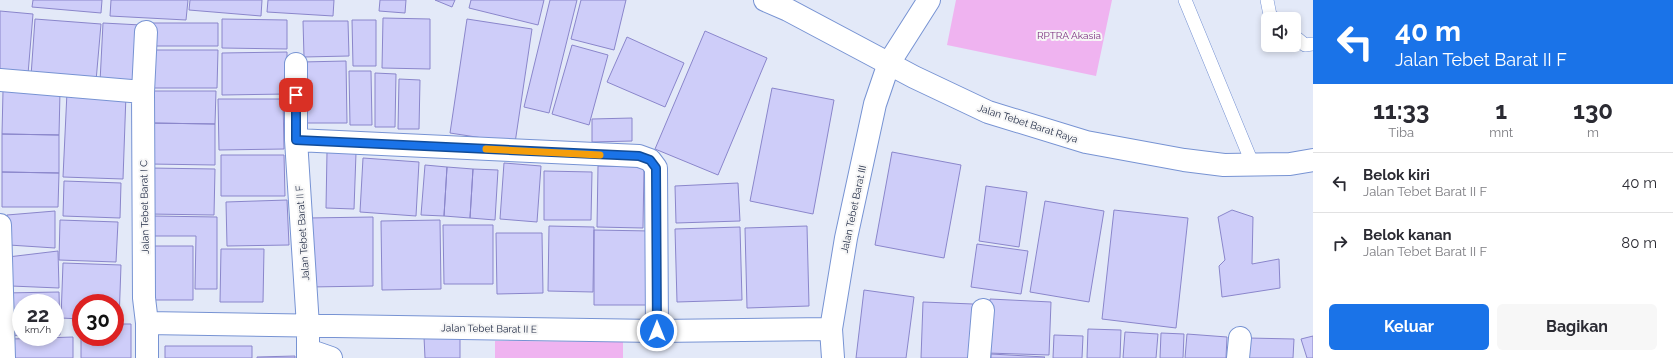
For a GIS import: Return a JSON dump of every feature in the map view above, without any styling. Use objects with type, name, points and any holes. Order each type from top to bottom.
[{"type":"street","name":"Jalan Tebet Barat Raya","points":[[765,0],[788,10],[914,77],[988,112],[1086,142],[1191,161],[1224,165],[1290,164],[1313,160]]},
{"type":"street","name":"Jalan Tebet Barat III","points":[[833,358],[831,329],[846,238],[875,104],[889,63],[928,0]]},
{"type":"street","name":"Jalan Tebet Barat I C","points":[[146,32],[143,92],[144,298],[147,323],[147,358]]},
{"type":"street","name":"Jalan Tebet Barat II F","points":[[296,64],[296,140],[308,326],[308,354]]},
{"type":"street","points":[[0,80],[143,92]]},
{"type":"street","points":[[296,140],[639,156],[650,160],[656,168],[657,331]]},
{"type":"street","points":[[0,225],[2,355]]},
{"type":"street","points":[[980,358],[983,310]]},
{"type":"street","name":"Jalan Tebet Barat II E","points":[[147,323],[657,331],[831,329]]},
{"type":"street","points":[[308,354],[331,358]]},
{"type":"lane","points":[[1185,0],[1253,165]]},
{"type":"lane","points":[[1268,0],[1270,12]]},
{"type":"lane","points":[[1301,42],[1305,45],[1313,44]]},
{"type":"green space","name":"RPTRA Akasia","points":[[956,0],[1112,0],[1096,76],[947,45]]},
{"type":"green space","points":[[495,341],[623,342],[623,358],[495,358]]},
{"type":"building","points":[[33,0],[102,0],[101,13],[32,7]]},
{"type":"building","points":[[111,0],[188,0],[186,20],[110,16]]},
{"type":"building","points":[[190,0],[262,0],[261,16],[189,10]]},
{"type":"building","points":[[268,0],[334,0],[333,16],[267,12]]},
{"type":"building","points":[[380,0],[406,0],[405,13],[379,11]]},
{"type":"building","points":[[435,0],[455,0],[452,7]]},
{"type":"building","points":[[471,0],[544,0],[538,25],[469,8]]},
{"type":"building","points":[[550,0],[577,0],[549,113],[524,107]]},
{"type":"building","points":[[581,0],[626,0],[614,50],[571,39]]},
{"type":"building","points":[[0,11],[33,14],[28,74],[0,72]]},
{"type":"building","points":[[383,18],[430,19],[430,69],[382,68]]},
{"type":"building","points":[[35,19],[101,24],[96,81],[31,76]]},
{"type":"building","points":[[222,19],[287,20],[287,49],[222,48]]},
{"type":"building","points":[[467,19],[532,29],[515,143],[450,133]]},
{"type":"building","points":[[352,20],[376,20],[376,66],[353,66]]},
{"type":"building","points":[[303,21],[348,21],[349,56],[304,57]]},
{"type":"building","points":[[103,23],[141,25],[137,84],[100,82]]},
{"type":"building","points":[[153,23],[218,23],[218,46],[153,46]]},
{"type":"building","points":[[705,31],[767,58],[718,175],[655,149]]},
{"type":"building","points":[[627,37],[684,63],[665,107],[607,82]]},
{"type":"building","points":[[572,45],[608,55],[589,125],[552,114]]},
{"type":"building","points":[[152,50],[218,50],[217,88],[152,88]]},
{"type":"building","points":[[287,52],[287,94],[222,95],[222,53]]},
{"type":"building","points":[[346,61],[347,123],[303,123],[302,62]]},
{"type":"building","points":[[349,71],[371,71],[372,125],[350,125]]},
{"type":"building","points":[[375,73],[396,74],[395,127],[375,127]]},
{"type":"building","points":[[399,79],[420,80],[419,129],[398,129]]},
{"type":"building","points":[[772,88],[834,100],[813,214],[750,201]]},
{"type":"building","points":[[3,91],[60,92],[59,135],[2,134]]},
{"type":"building","points":[[151,91],[216,91],[215,124],[150,123]]},
{"type":"building","points":[[67,92],[126,94],[123,179],[63,177]]},
{"type":"building","points":[[218,99],[283,99],[284,149],[219,150]]},
{"type":"building","points":[[632,118],[632,141],[592,142],[592,119]]},
{"type":"building","points":[[150,123],[215,124],[215,165],[150,164]]},
{"type":"building","points":[[2,134],[59,135],[59,173],[2,172]]},
{"type":"building","points":[[327,152],[356,153],[354,209],[326,208]]},
{"type":"building","points":[[892,152],[961,165],[944,258],[875,245]]},
{"type":"building","points":[[221,155],[284,155],[285,196],[221,196]]},
{"type":"building","points":[[363,158],[419,162],[416,216],[360,212]]},
{"type":"building","points":[[504,163],[541,166],[537,222],[500,219]]},
{"type":"building","points":[[425,165],[447,167],[444,216],[421,215]]},
{"type":"building","points":[[598,166],[644,167],[643,228],[597,227]]},
{"type":"building","points":[[447,167],[473,169],[470,218],[444,216]]},
{"type":"building","points":[[150,168],[215,169],[214,215],[150,214]]},
{"type":"building","points":[[473,169],[498,170],[495,220],[470,218]]},
{"type":"building","points":[[544,171],[592,172],[591,220],[544,220]]},
{"type":"building","points":[[2,172],[59,173],[58,207],[2,207]]},
{"type":"building","points":[[64,181],[121,183],[120,218],[63,216]]},
{"type":"building","points":[[738,183],[740,221],[676,223],[675,186]]},
{"type":"building","points":[[986,186],[1027,192],[1019,247],[979,241]]},
{"type":"building","points":[[287,200],[289,245],[227,246],[226,202]]},
{"type":"building","points":[[1045,201],[1104,211],[1089,302],[1030,292]]},
{"type":"building","points":[[1114,210],[1188,218],[1176,328],[1102,319]]},
{"type":"building","points":[[1232,210],[1253,217],[1252,264],[1279,259],[1280,288],[1222,297],[1219,266],[1225,260],[1218,217]]},
{"type":"building","points":[[55,211],[55,248],[9,245],[7,215]]},
{"type":"building","points":[[153,216],[217,217],[217,289],[195,289],[196,236],[153,236]]},
{"type":"building","points":[[373,217],[373,286],[309,287],[308,218]]},
{"type":"building","points":[[60,220],[118,222],[116,262],[59,260]]},
{"type":"building","points":[[440,220],[441,289],[382,290],[381,221]]},
{"type":"building","points":[[443,225],[493,225],[493,284],[444,284]]},
{"type":"building","points":[[549,226],[594,227],[593,292],[548,291]]},
{"type":"building","points":[[807,226],[809,306],[747,308],[745,228]]},
{"type":"building","points":[[740,227],[742,300],[677,302],[675,229]]},
{"type":"building","points":[[594,230],[651,231],[650,305],[594,305]]},
{"type":"building","points":[[496,233],[542,233],[543,293],[497,294]]},
{"type":"building","points":[[977,244],[1028,251],[1021,294],[971,287]]},
{"type":"building","points":[[148,246],[193,246],[193,300],[148,300]]},
{"type":"building","points":[[221,249],[264,249],[263,302],[220,302]]},
{"type":"building","points":[[58,251],[59,288],[11,286],[8,257]]},
{"type":"building","points":[[63,263],[121,265],[120,294],[72,294],[72,319],[64,318],[64,294],[62,294]]},
{"type":"building","points":[[864,290],[914,297],[906,358],[856,358]]},
{"type":"building","points":[[59,292],[59,294],[12,294],[12,336],[4,336],[4,293]]},
{"type":"building","points":[[990,299],[1051,302],[1049,355],[987,353]]},
{"type":"building","points":[[923,302],[973,304],[971,358],[921,358]]},
{"type":"building","points":[[124,324],[131,324],[131,358],[81,358],[81,346],[124,346]]},
{"type":"building","points":[[1088,329],[1121,330],[1120,358],[1087,358]]},
{"type":"building","points":[[1125,332],[1158,334],[1156,358],[1123,358]]},
{"type":"building","points":[[1161,333],[1184,334],[1183,358],[1160,358]]},
{"type":"building","points":[[1187,334],[1227,337],[1226,358],[1185,358]]},
{"type":"building","points":[[1054,335],[1083,336],[1082,358],[1053,358]]},
{"type":"building","points":[[1313,336],[1313,358],[1307,358],[1301,339]]},
{"type":"building","points":[[64,337],[72,337],[73,358],[13,358],[12,346],[64,346]]},
{"type":"building","points":[[424,337],[460,337],[460,358],[425,358]]},
{"type":"building","points":[[1248,338],[1294,339],[1293,358],[1248,358]]},
{"type":"building","points":[[165,346],[252,346],[252,358],[165,358]]},
{"type":"building","points":[[991,354],[1045,357],[991,358]]},
{"type":"building","points":[[295,356],[295,358],[257,358],[257,357]]},
{"type":"slow traffic","points":[[486,149],[600,155]]},
{"type":"route","points":[[296,95],[296,140],[639,156],[650,160],[656,168],[657,331]]}]
